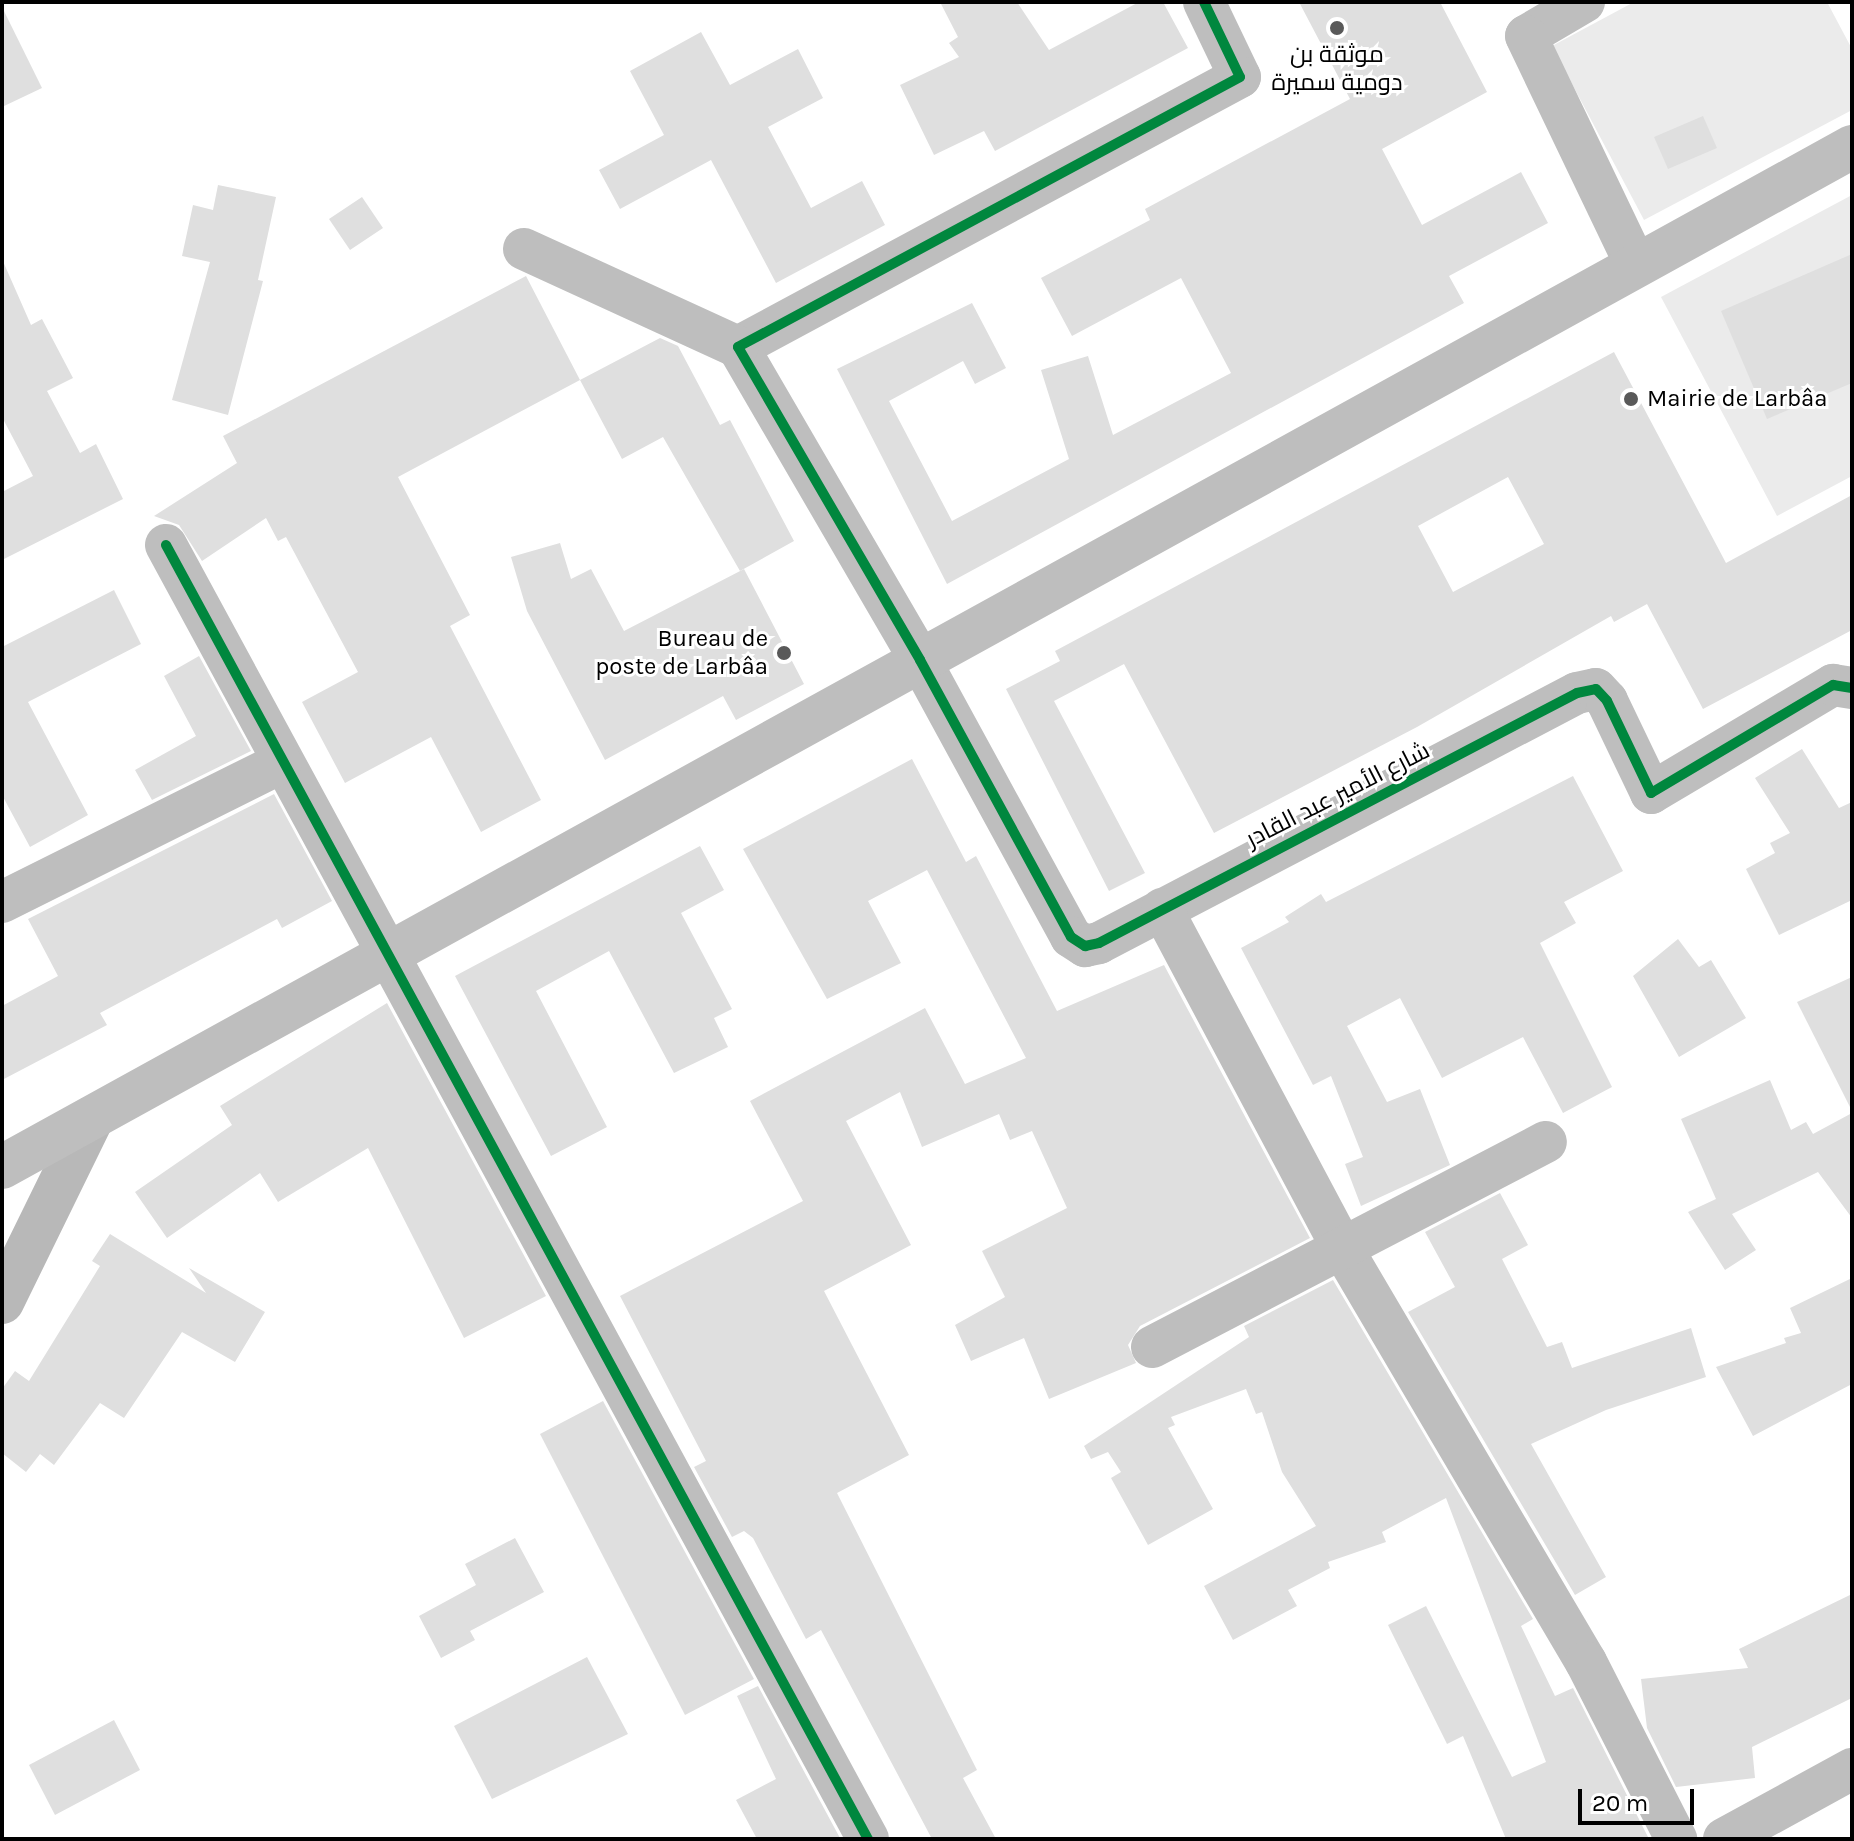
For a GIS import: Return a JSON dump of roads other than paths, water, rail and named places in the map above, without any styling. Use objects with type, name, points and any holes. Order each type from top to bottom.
[{"type":"main road","points":[[2,1167],[1852,147]]},
{"type":"main road","points":[[2,1302],[92,1118]]},
{"type":"street","points":[[524,249],[738,347],[1240,77],[1204,2]]},
{"type":"street","points":[[1584,2],[1526,36],[1636,266]]},
{"type":"street","name":"شارع الأمير عبد القادر","points":[[738,347],[920,660],[1071,937],[1085,946],[1099,943],[1577,693],[1596,689],[1607,701],[1651,793],[1833,685],[1852,688]]},
{"type":"street","points":[[166,545],[281,763],[389,955],[868,1839]]},
{"type":"street","points":[[2,902],[281,763]]},
{"type":"street","points":[[1162,909],[1342,1248],[1586,1662],[1676,1839]]},
{"type":"street","points":[[1152,1347],[1546,1142]]},
{"type":"street","points":[[1724,1839],[1852,1769]]},
{"type":"place","name":"موثقة بن دومية سميرة","points":[[1337,28]]},
{"type":"place","name":"Mairie de Larbâa","points":[[1631,399]]},
{"type":"place","name":"Bureau de poste de Larbâa","points":[[784,653]]}]
